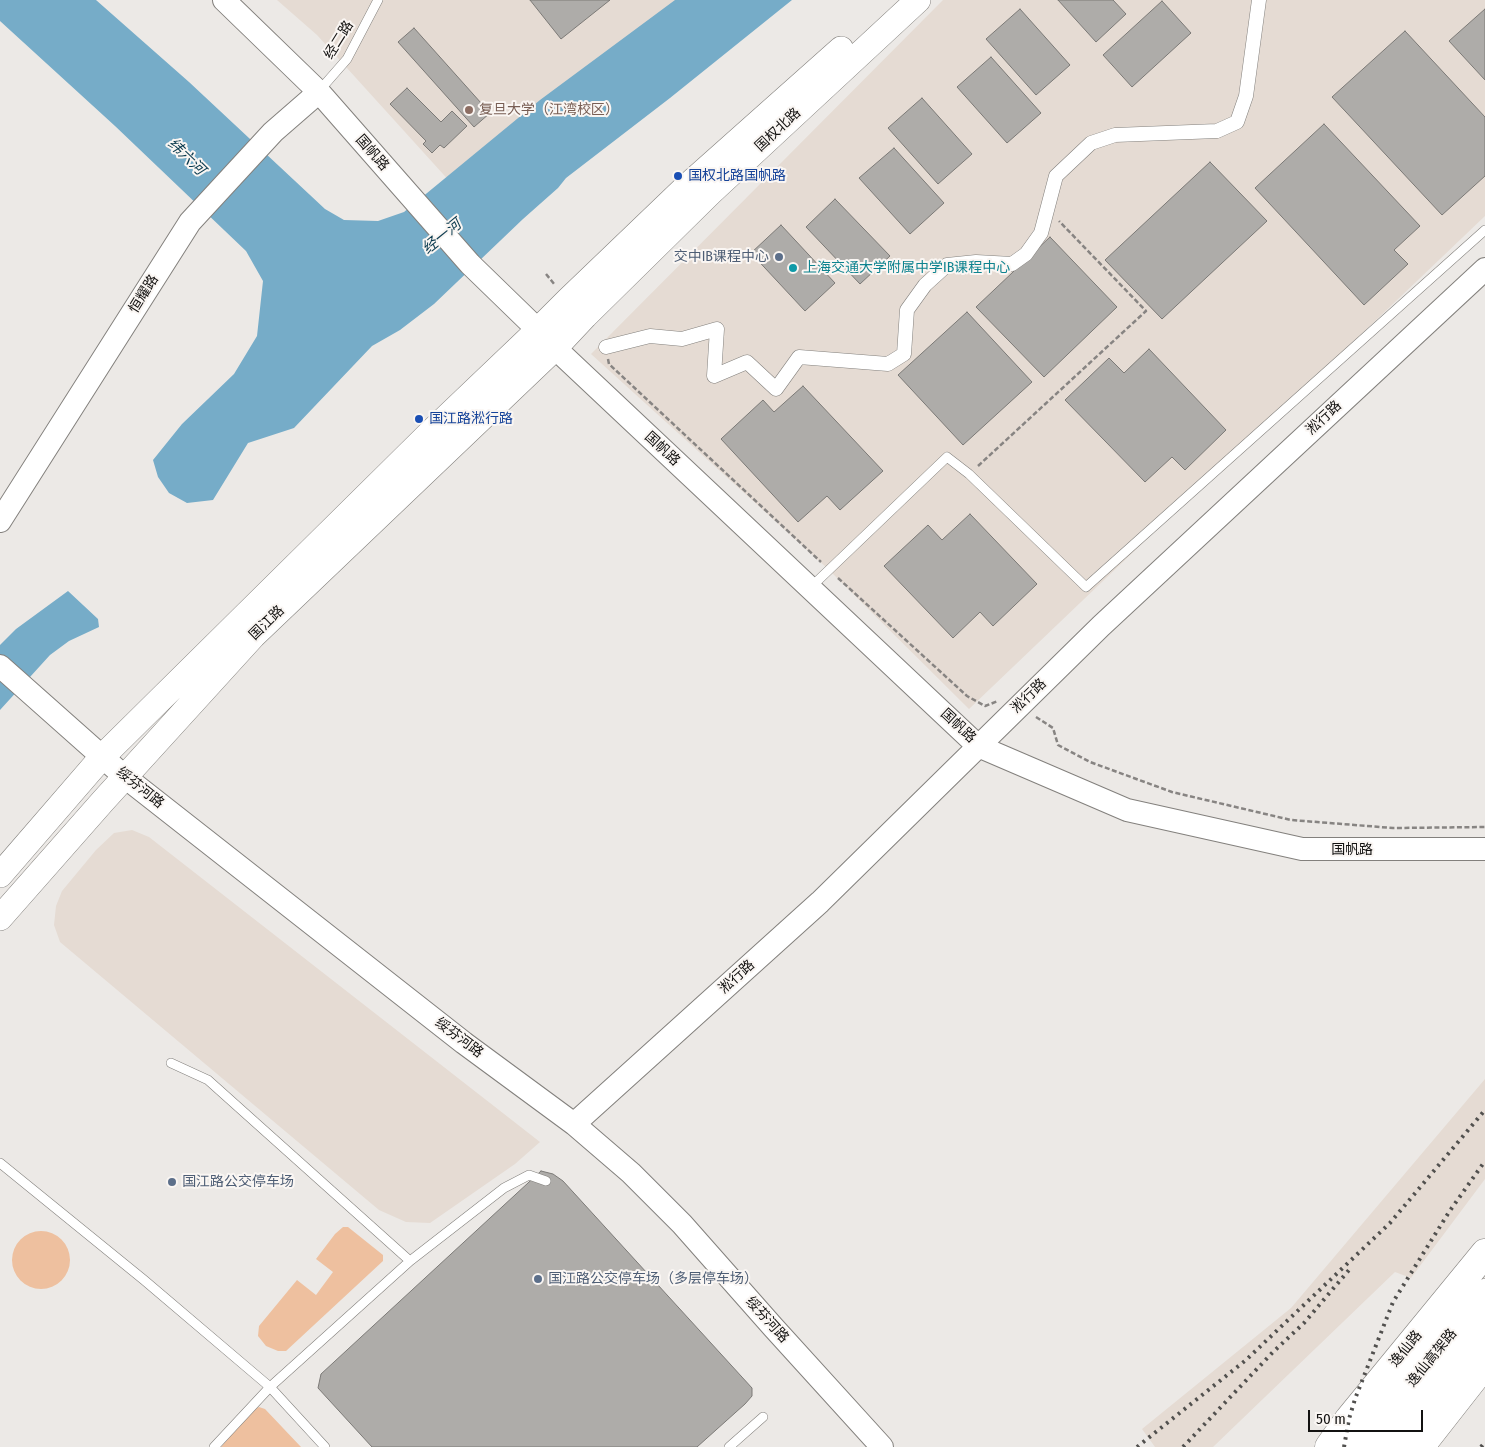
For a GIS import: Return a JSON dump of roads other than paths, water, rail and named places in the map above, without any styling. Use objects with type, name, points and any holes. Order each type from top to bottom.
[{"type":"main road","name":"国权北路","points":[[547,339],[568,300],[687,186],[895,0]]},
{"type":"main road","name":"国权北路","points":[[547,339],[585,316],[710,193],[918,0]]},
{"type":"main road","name":"国江路","points":[[0,875],[102,757],[429,434],[547,339]]},
{"type":"main road","name":"国江路","points":[[0,918],[253,636],[547,339]]},
{"type":"main road","name":"逸仙路","points":[[1329,1447],[1349,1419],[1485,1253]]},
{"type":"main road","name":"逸仙高架路","points":[[1360,1447],[1485,1293]]},
{"type":"main road","name":"逸仙高架路","points":[[1391,1447],[1485,1328]]},
{"type":"main road","points":[[1409,1446],[1485,1340]]},
{"type":"main road","points":[[1409,1446],[1485,1364]]},
{"type":"street","name":"国帆路","points":[[224,0],[319,92],[470,264],[978,746],[1127,810],[1302,849],[1485,849]]},
{"type":"street","points":[[606,347],[650,336],[682,339],[717,329],[714,376],[747,362],[776,389],[799,357],[888,364],[904,354],[907,310],[925,285],[947,265],[976,262],[1012,264],[1026,254],[1042,233],[1056,176],[1091,143],[1115,135],[1216,131],[1236,122],[1246,96],[1259,0]]},
{"type":"street","name":"恒耀路","points":[[0,521],[190,222],[273,132],[319,92]]},
{"type":"street","name":"淞行路","points":[[574,1124],[820,902],[1101,626],[1485,269]]},
{"type":"street","name":"绥芬河路","points":[[0,666],[125,777],[464,1043],[574,1124],[631,1173],[682,1224],[882,1447]]},
{"type":"lane","name":"经二路","points":[[319,92],[347,60],[378,0]]},
{"type":"lane","points":[[810,588],[947,457],[969,474],[1086,588],[1485,230]]},
{"type":"lane","points":[[171,1063],[208,1080],[410,1261]]},
{"type":"lane","points":[[0,1163],[144,1280],[270,1387],[325,1447]]},
{"type":"lane","points":[[214,1447],[270,1387],[410,1261],[504,1188],[529,1175],[546,1181]]},
{"type":"lane","points":[[729,1447],[763,1417]]},
{"type":"water","points":[[0,0],[96,0],[189,82],[325,209],[344,220],[378,221],[404,212],[540,100],[675,0],[792,0],[670,98],[566,178],[558,188],[434,304],[400,330],[372,346],[294,428],[248,443],[213,500],[187,503],[169,493],[158,477],[153,460],[182,424],[234,374],[257,336],[263,281],[246,251],[115,126],[0,21]]},
{"type":"water","points":[[68,591],[98,619],[99,627],[69,641],[50,655],[0,710],[0,645],[16,629]]},
{"type":"railway","points":[[1137,1447],[1246,1360],[1390,1223],[1485,1110]]},
{"type":"railway","points":[[1344,1447],[1355,1399],[1393,1302],[1449,1212],[1485,1161]]},
{"type":"railway","points":[[1183,1447],[1273,1352],[1304,1323],[1349,1270]]},
{"type":"railway","points":[[1481,1447],[1485,1442]]},
{"type":"place","name":"复旦大学（江湾校区）","points":[[469,110]]},
{"type":"place","name":"国权北路国帆路","points":[[678,176]]},
{"type":"place","name":"交中IB课程中心","points":[[779,257]]},
{"type":"place","name":"上海交通大学附属中学IB课程中心","points":[[793,268]]},
{"type":"place","name":"国江路淞行路","points":[[419,419]]},
{"type":"place","name":"国江路公交停车场","points":[[172,1182]]},
{"type":"place","name":"国江路公交停车场（多层停车场）","points":[[538,1279]]},
{"type":"water label","name":"纬六河","points":[[186,157]]},
{"type":"water label","name":"经一河","points":[[442,237]]}]
